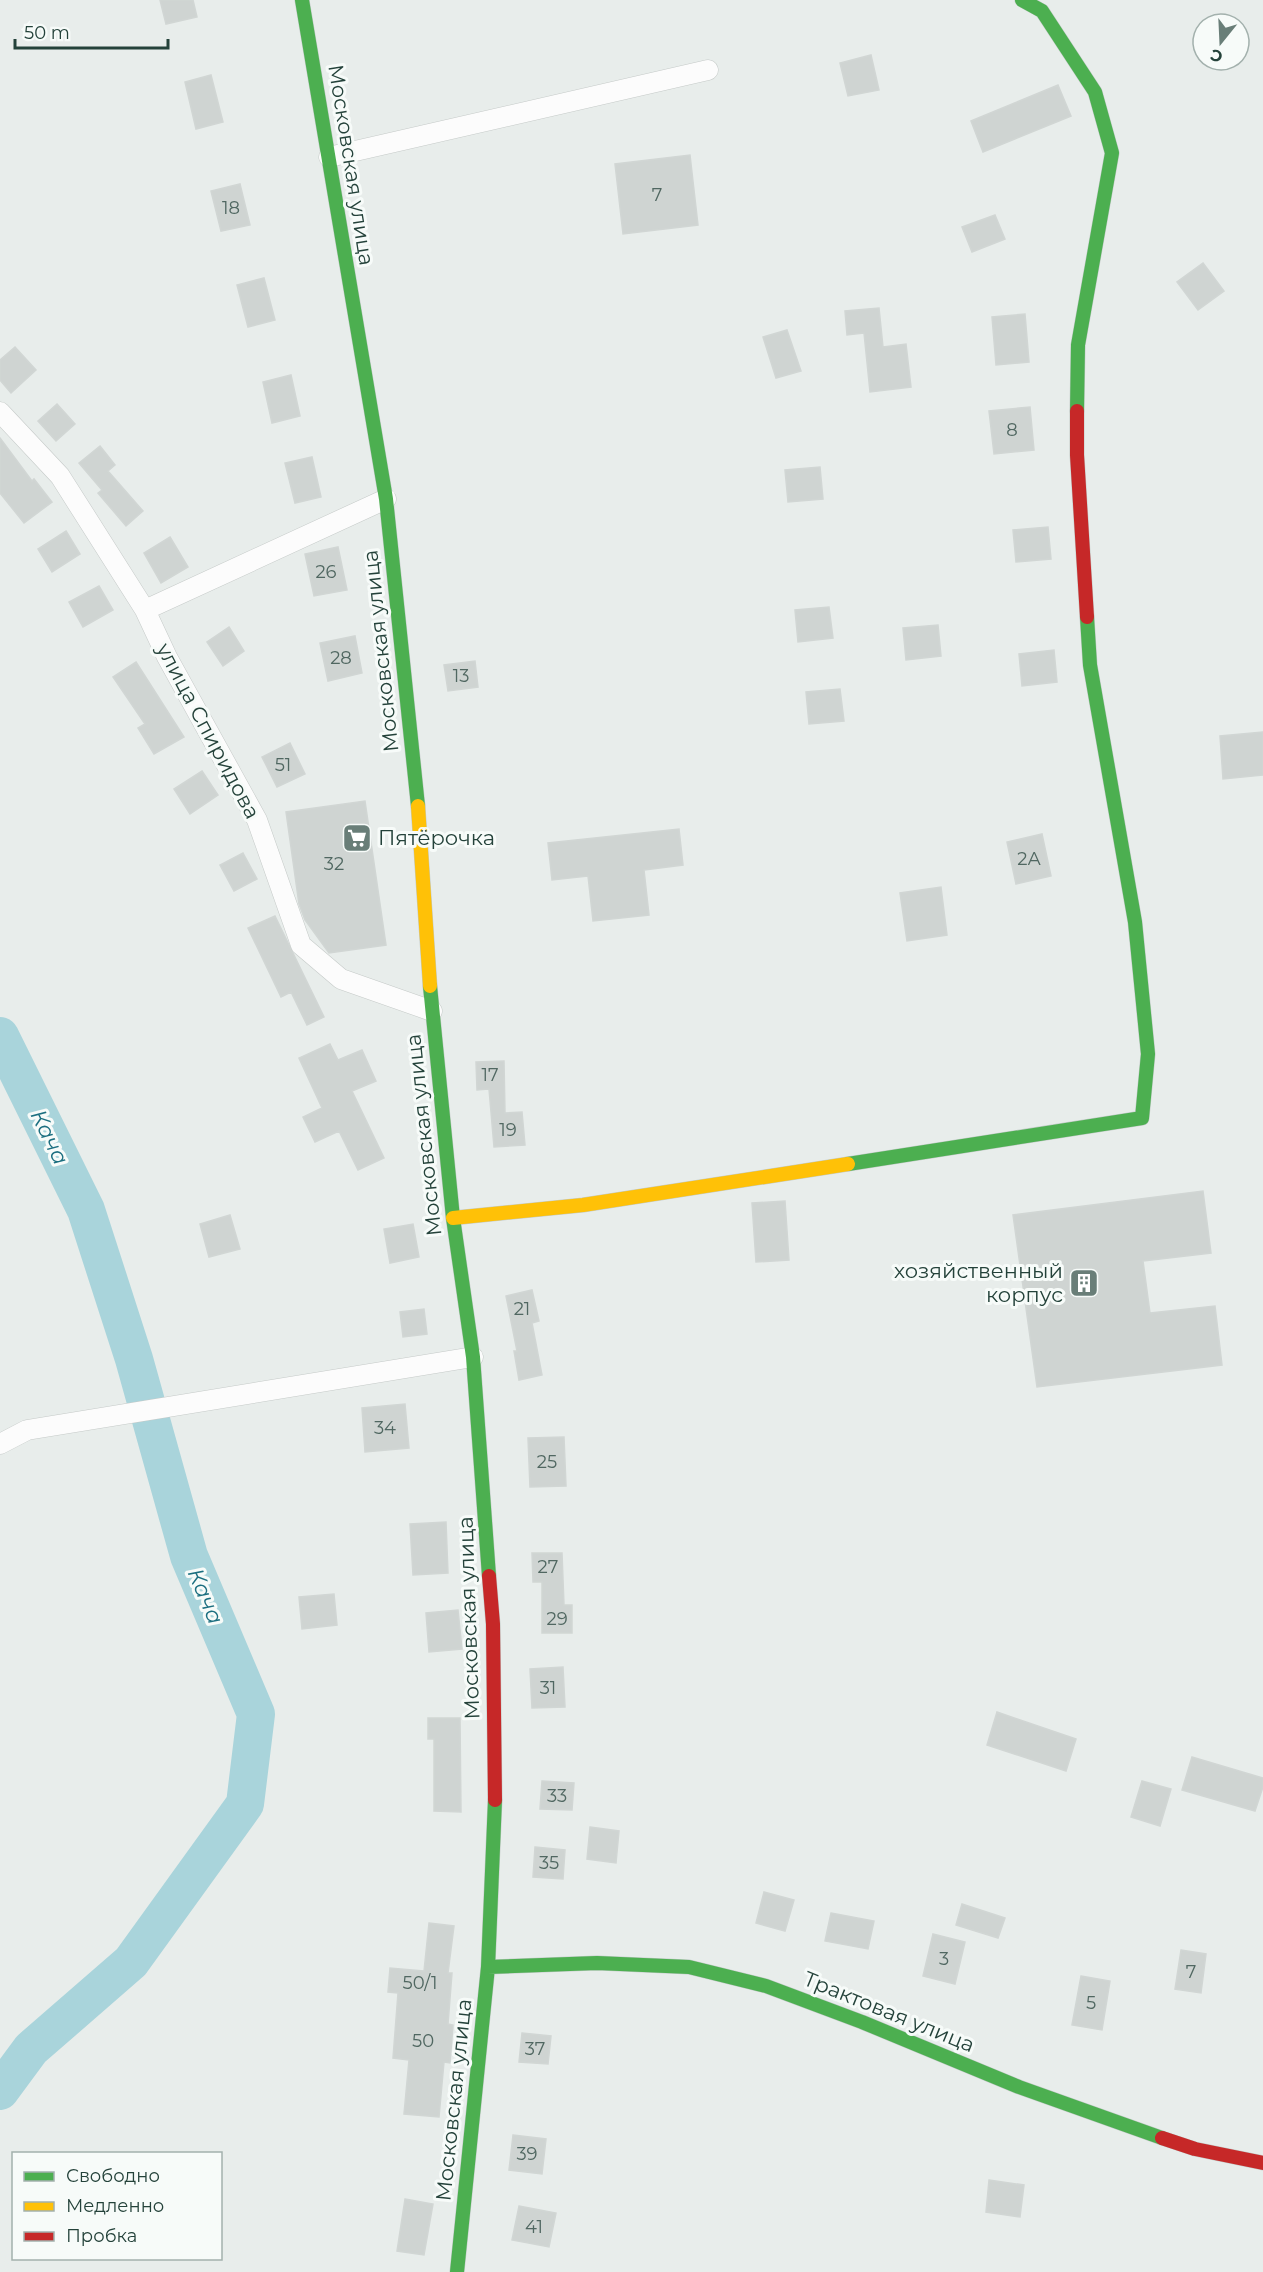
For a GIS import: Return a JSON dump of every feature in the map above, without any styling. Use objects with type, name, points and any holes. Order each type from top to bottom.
[{"type":"street","name":"Московская улица","points":[[302,0],[386,499],[417,788],[432,1011],[453,1218],[473,1357],[494,1624],[495,1813],[489,1967],[457,2272]]},
{"type":"street","points":[[453,1218],[583,1205],[1142,1118],[1148,1054],[1136,922],[1090,665],[1077,455],[1078,345],[1112,153],[1095,92],[1042,11],[1022,0]]},
{"type":"street","points":[[329,158],[708,70]]},
{"type":"street","name":"улица Спиридова","points":[[0,412],[60,476],[145,610],[167,657],[257,820],[301,945],[341,979],[432,1011]]},
{"type":"street","points":[[145,610],[386,499]]},
{"type":"street","points":[[0,1444],[27,1430],[473,1357]]},
{"type":"street","name":"Трактовая улица","points":[[489,1967],[597,1963],[689,1967],[766,1986],[1126,2127],[1195,2149],[1263,2163]]},
{"type":"building","points":[[160,0],[193,0],[197,17],[166,24]]},
{"type":"building","points":[[871,55],[879,90],[848,96],[840,63]]},
{"type":"building","points":[[211,75],[223,122],[196,129],[185,82]]},
{"type":"building","points":[[1058,85],[1071,116],[983,152],[971,121]]},
{"type":"building","points":[[690,155],[698,225],[623,234],[615,164]]},
{"type":"building","points":[[240,184],[250,225],[221,231],[211,191]]},
{"type":"building","points":[[995,215],[1005,239],[972,252],[962,227]]},
{"type":"building","points":[[1203,263],[1224,291],[1198,310],[1177,282]]},
{"type":"building","points":[[264,278],[275,320],[248,327],[237,285]]},
{"type":"building","points":[[879,308],[883,347],[906,344],[911,387],[870,392],[864,333],[847,335],[845,311]]},
{"type":"building","points":[[1025,314],[1029,362],[996,365],[992,317]]},
{"type":"building","points":[[787,330],[801,371],[776,378],[763,337]]},
{"type":"building","points":[[15,347],[36,370],[11,393],[0,380],[0,360]]},
{"type":"building","points":[[291,375],[300,416],[272,423],[263,382]]},
{"type":"building","points":[[57,404],[75,424],[56,441],[38,421]]},
{"type":"building","points":[[1030,407],[1034,450],[994,454],[989,411]]},
{"type":"building","points":[[0,438],[32,481],[34,479],[52,502],[24,523],[0,493]]},
{"type":"building","points":[[100,446],[115,465],[108,471],[143,511],[126,526],[98,493],[102,490],[79,463]]},
{"type":"building","points":[[312,457],[321,497],[295,503],[285,463]]},
{"type":"building","points":[[820,467],[823,499],[788,502],[785,470]]},
{"type":"building","points":[[1048,527],[1051,559],[1016,562],[1013,530]]},
{"type":"building","points":[[66,531],[80,554],[52,572],[38,549]]},
{"type":"building","points":[[170,537],[188,567],[161,583],[144,553]]},
{"type":"building","points":[[338,547],[347,590],[314,596],[305,554]]},
{"type":"building","points":[[99,586],[113,610],[83,627],[69,602]]},
{"type":"building","points":[[829,607],[833,638],[798,642],[795,610]]},
{"type":"building","points":[[938,625],[941,656],[906,660],[903,628]]},
{"type":"building","points":[[229,627],[244,651],[223,666],[207,642]]},
{"type":"building","points":[[355,636],[362,673],[328,681],[320,643]]},
{"type":"building","points":[[1054,650],[1057,682],[1022,686],[1019,654]]},
{"type":"building","points":[[475,661],[478,687],[448,691],[444,665]]},
{"type":"building","points":[[136,662],[184,737],[154,754],[138,728],[145,724],[113,677]]},
{"type":"building","points":[[840,689],[844,721],[809,724],[806,692]]},
{"type":"building","points":[[1263,732],[1263,775],[1223,779],[1220,736]]},
{"type":"building","points":[[290,743],[305,774],[277,787],[262,757]]},
{"type":"building","points":[[202,771],[218,795],[190,814],[174,789]]},
{"type":"building","points":[[365,801],[386,945],[329,953],[305,920],[299,904],[286,812]]},
{"type":"building","points":[[679,829],[683,865],[644,870],[649,915],[593,921],[588,876],[552,880],[548,843]]},
{"type":"building","points":[[1042,834],[1051,876],[1016,884],[1007,842]]},
{"type":"building","points":[[243,853],[257,879],[234,891],[220,865]]},
{"type":"building","points":[[941,887],[947,935],[907,941],[900,893]]},
{"type":"building","points":[[275,916],[324,1017],[307,1025],[291,992],[281,997],[248,928]]},
{"type":"building","points":[[330,1044],[338,1060],[362,1050],[376,1081],[352,1091],[384,1158],[358,1170],[339,1131],[315,1142],[303,1117],[322,1108],[299,1058]]},
{"type":"building","points":[[504,1061],[505,1113],[522,1112],[525,1145],[494,1147],[489,1089],[477,1090],[476,1062]]},
{"type":"building","name":"хозяйственный корпус","points":[[1203,1191],[1211,1253],[1143,1261],[1150,1313],[1215,1306],[1222,1365],[1037,1387],[1013,1215]]},
{"type":"building","points":[[785,1201],[789,1260],[756,1262],[752,1203]]},
{"type":"building","points":[[230,1215],[240,1249],[209,1257],[200,1224]]},
{"type":"building","points":[[413,1224],[419,1257],[390,1263],[384,1229]]},
{"type":"building","points":[[532,1290],[539,1321],[532,1323],[542,1375],[519,1380],[514,1351],[517,1351],[506,1296]]},
{"type":"building","points":[[424,1309],[427,1334],[403,1337],[400,1312]]},
{"type":"building","points":[[405,1404],[409,1448],[365,1452],[362,1408]]},
{"type":"building","points":[[564,1437],[566,1486],[530,1487],[528,1438]]},
{"type":"building","points":[[446,1522],[448,1573],[413,1575],[410,1524]]},
{"type":"building","points":[[532,1553],[562,1553],[564,1605],[572,1605],[572,1633],[542,1633],[542,1582],[533,1582]]},
{"type":"building","points":[[334,1594],[337,1625],[302,1629],[299,1597]]},
{"type":"building","points":[[458,1610],[462,1649],[429,1652],[426,1613]]},
{"type":"building","points":[[563,1667],[565,1707],[532,1708],[530,1669]]},
{"type":"building","points":[[997,1712],[1076,1739],[1066,1771],[987,1745]]},
{"type":"building","points":[[428,1718],[460,1718],[461,1812],[434,1811],[434,1739],[428,1739]]},
{"type":"building","points":[[1192,1757],[1263,1778],[1263,1787],[1255,1811],[1182,1790]]},
{"type":"building","points":[[542,1781],[574,1783],[572,1810],[540,1809]]},
{"type":"building","points":[[1142,1781],[1171,1789],[1160,1826],[1131,1817]]},
{"type":"building","points":[[590,1827],[619,1831],[616,1863],[587,1859]]},
{"type":"building","points":[[535,1847],[565,1850],[563,1879],[533,1877]]},
{"type":"building","points":[[764,1892],[794,1900],[785,1931],[756,1923]]},
{"type":"building","points":[[962,1904],[1005,1918],[998,1938],[956,1925]]},
{"type":"building","points":[[831,1913],[874,1921],[868,1949],[825,1941]]},
{"type":"building","points":[[429,1923],[454,1926],[448,1973],[452,1973],[448,2024],[453,2025],[450,2063],[444,2062],[439,2117],[404,2114],[409,2060],[393,2058],[398,1993],[388,1992],[390,1968],[424,1971]]},
{"type":"building","points":[[933,1934],[965,1942],[955,1984],[923,1976]]},
{"type":"building","points":[[1181,1950],[1206,1954],[1201,1993],[1175,1989]]},
{"type":"building","points":[[1081,1976],[1110,1981],[1102,2030],[1072,2025]]},
{"type":"building","points":[[522,2033],[551,2036],[548,2064],[519,2062]]},
{"type":"building","points":[[513,2135],[546,2139],[542,2174],[509,2170]]},
{"type":"building","points":[[989,2180],[1024,2185],[1020,2217],[986,2212]]},
{"type":"building","points":[[405,2199],[433,2204],[424,2255],[397,2251]]},
{"type":"building","points":[[519,2206],[556,2213],[549,2247],[512,2240]]},
{"type":"waterway","name":"Кача","points":[[0,1036],[86,1210],[134,1359],[189,1556],[256,1714],[245,1804],[131,1962],[31,2049],[0,2091]]},
{"type":"traffic: fast","points":[[302,0],[386,499],[418,806]]},
{"type":"traffic: fast","points":[[1022,0],[1042,11],[1095,92],[1112,153],[1078,345],[1077,411]]},
{"type":"traffic: fast","points":[[848,1164],[1142,1118],[1148,1054],[1135,922],[1090,665],[1087,617]]},
{"type":"traffic: fast","points":[[430,986],[453,1218],[473,1357],[489,1576]]},
{"type":"traffic: fast","points":[[457,2272],[488,1967],[495,1800]]},
{"type":"traffic: fast","points":[[488,1967],[597,1963],[689,1967],[766,1986],[862,2022],[1019,2087],[1162,2138]]},
{"type":"traffic: slow","points":[[418,806],[430,986]]},
{"type":"traffic: slow","points":[[453,1218],[583,1205],[848,1164]]},
{"type":"traffic: jam","points":[[1077,411],[1077,455],[1087,617]]},
{"type":"traffic: jam","points":[[489,1576],[493,1624],[495,1800]]},
{"type":"traffic: jam","points":[[1162,2138],[1195,2149],[1263,2163]]},
{"type":"place","name":"Пятёрочка","points":[[357,838]]},
{"type":"place","name":"хозяйственный корпус","points":[[1084,1283]]}]
